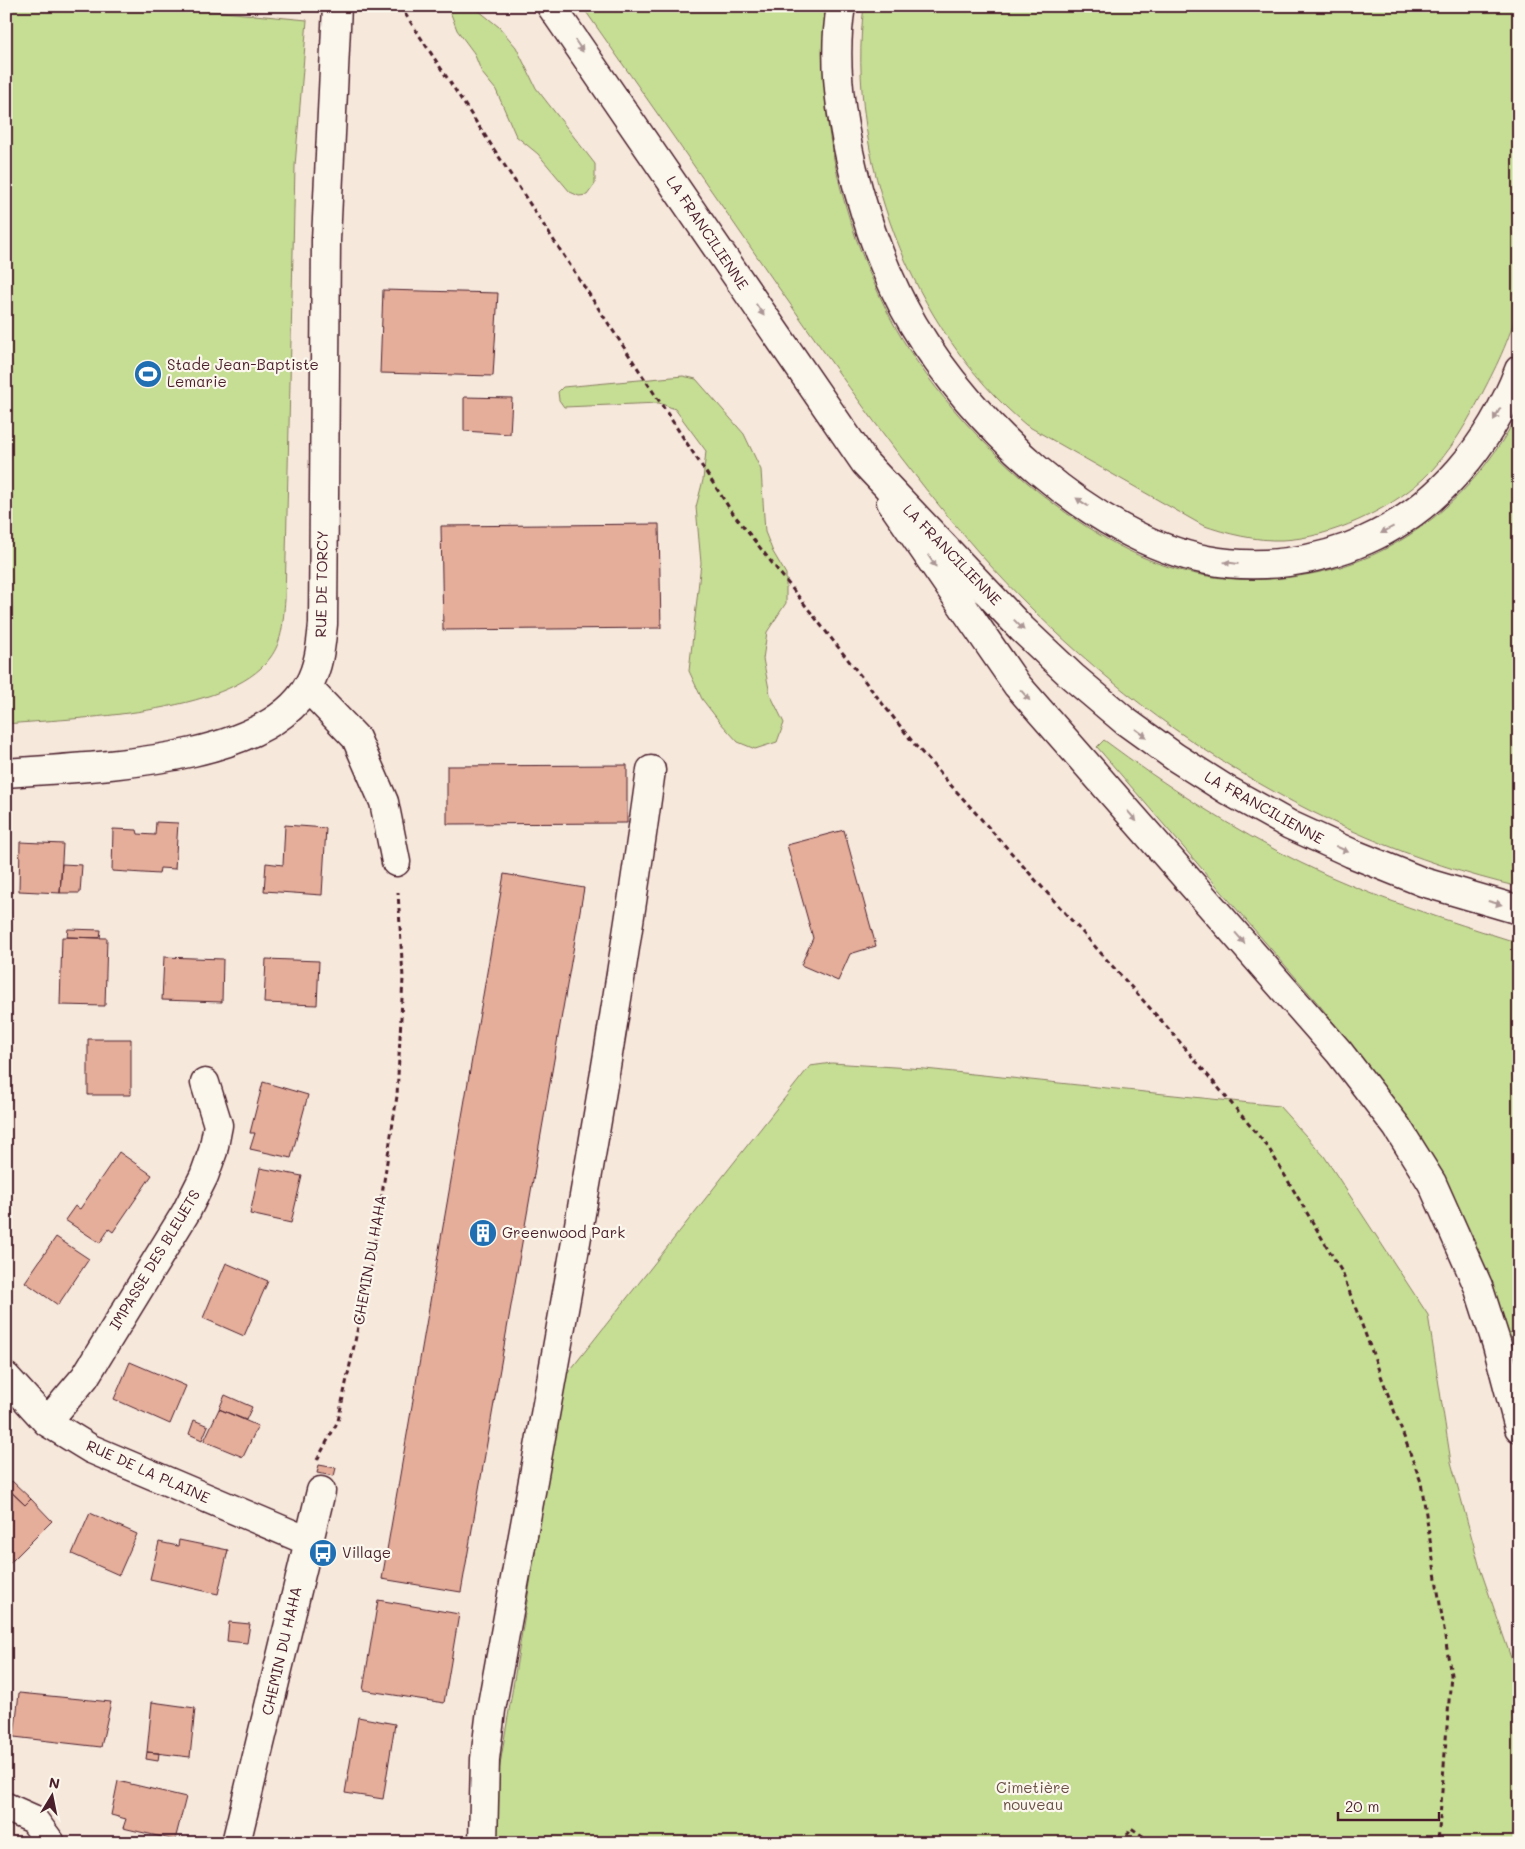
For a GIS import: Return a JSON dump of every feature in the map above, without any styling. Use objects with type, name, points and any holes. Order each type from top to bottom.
[{"type":"main road","name":"RUE DE TORCY","points":[[6,773],[112,764],[179,755],[221,746],[256,731],[286,712],[308,687],[320,656],[323,624],[326,240],[337,6]]},
{"type":"main road","name":"LA FRANCILIENNE","points":[[551,6],[865,463],[1022,628],[1124,721],[1175,757],[1282,820],[1351,853],[1423,882],[1519,910]]},
{"type":"main road","points":[[841,6],[839,64],[843,119],[851,161],[874,241],[894,289],[913,324],[957,384],[1011,445],[1064,490],[1122,528],[1176,552],[1207,560],[1245,564],[1286,562],[1332,554],[1360,543],[1386,531],[1417,511],[1444,490],[1479,444],[1519,370]]},
{"type":"main road","points":[[865,463],[1016,685],[1340,1052],[1397,1127],[1432,1183],[1478,1286],[1497,1345],[1519,1428]]},
{"type":"main road","points":[[308,687],[356,738],[384,802],[396,862]]},
{"type":"main road","points":[[483,1843],[485,1759],[491,1710],[578,1233],[632,904],[651,770]]},
{"type":"main road","name":"IMPASSE DES BLEUETS","points":[[47,1422],[85,1377],[186,1212],[204,1176],[213,1151],[218,1125],[205,1083]]},
{"type":"main road","name":"RUE DE LA PLAINE","points":[[6,1377],[47,1422],[91,1449],[308,1541]]},
{"type":"main road","name":"CHEMIN DU HAHA","points":[[236,1843],[320,1491]]},
{"type":"main road","points":[[6,1807],[33,1819],[51,1843]]},
{"type":"path","points":[[400,6],[732,512],[914,745],[1174,1036],[1268,1147],[1342,1272],[1421,1482],[1450,1675],[1438,1843]]},
{"type":"path","name":"CHEMIN DU HAHA","points":[[320,1491],[314,1476],[317,1460],[338,1421],[371,1266],[397,1096],[403,978],[396,862]]},
{"type":"path","points":[[1123,1843],[1131,1828],[1153,1843]]},
{"type":"green space","name":"Stade Jean-Baptiste Lemarie","points":[[6,6],[197,6],[202,10],[307,20],[295,166],[285,600],[282,630],[278,645],[270,658],[250,677],[221,692],[186,702],[108,716],[6,724]]},
{"type":"green space","points":[[448,6],[473,6],[499,27],[516,47],[536,88],[595,164],[595,184],[587,195],[579,196],[570,192],[538,154],[516,136],[496,90],[482,73],[474,53],[457,30]]},
{"type":"green space","points":[[582,6],[826,6],[824,85],[835,163],[844,201],[856,238],[870,275],[887,311],[909,349],[936,388],[969,427],[1006,464],[1046,498],[1087,527],[1128,551],[1169,567],[1188,572],[1247,580],[1305,575],[1356,562],[1386,549],[1414,532],[1463,491],[1484,467],[1503,440],[1519,412],[1519,887],[1441,865],[1366,837],[1294,802],[1224,762],[1158,717],[1095,667],[1035,612],[952,522],[874,422]]},
{"type":"green space","points":[[864,6],[1519,6],[1519,297],[1506,343],[1480,398],[1451,447],[1433,469],[1409,490],[1358,520],[1320,534],[1301,538],[1283,540],[1262,539],[1231,534],[1202,525],[1026,425],[985,386],[949,340],[919,289],[895,235],[877,178],[865,120],[861,63]]},
{"type":"green space","points":[[683,376],[696,379],[744,434],[761,470],[765,532],[773,552],[786,574],[786,603],[767,632],[763,659],[770,694],[784,723],[777,742],[755,749],[738,742],[719,721],[702,699],[689,671],[701,563],[696,507],[703,480],[706,451],[675,409],[659,403],[564,407],[559,400],[558,392],[563,387]]},
{"type":"green space","points":[[1104,740],[1200,806],[1250,836],[1301,863],[1381,897],[1436,917],[1519,943],[1519,1378],[1426,1149],[1400,1107],[1321,1007],[1097,747]]},
{"type":"green space","name":"Cimetière nouveau","points":[[832,1063],[925,1069],[1279,1106],[1324,1156],[1428,1315],[1451,1462],[1480,1568],[1519,1681],[1519,1843],[495,1843],[497,1783],[564,1378],[810,1066]]},
{"type":"building","points":[[383,290],[498,293],[493,376],[380,373]]},
{"type":"building","points":[[464,397],[512,398],[510,434],[464,431]]},
{"type":"building","points":[[659,524],[661,628],[443,630],[441,526]]},
{"type":"building","points":[[627,765],[627,823],[447,824],[447,766]]},
{"type":"building","points":[[156,822],[178,823],[175,869],[160,868],[159,874],[112,871],[113,829],[137,830],[138,834],[155,835]]},
{"type":"building","points":[[285,825],[326,828],[322,895],[264,891],[266,863],[283,865]]},
{"type":"building","points":[[844,830],[876,946],[850,954],[838,981],[801,965],[813,938],[787,845]]},
{"type":"building","points":[[20,842],[63,844],[60,893],[19,891]]},
{"type":"building","points":[[62,864],[82,865],[80,893],[60,893]]},
{"type":"building","name":"Greenwood Park","points":[[504,874],[584,888],[461,1592],[382,1579]]},
{"type":"building","points":[[68,929],[101,930],[100,938],[67,937]]},
{"type":"building","points":[[62,937],[107,938],[105,1006],[60,1005]]},
{"type":"building","points":[[164,957],[223,959],[222,1002],[162,1000]]},
{"type":"building","points":[[266,959],[319,961],[317,1005],[264,1003]]},
{"type":"building","points":[[88,1039],[131,1039],[131,1095],[88,1095]]},
{"type":"building","points":[[263,1082],[308,1095],[291,1158],[250,1149],[255,1133],[250,1133]]},
{"type":"building","points":[[119,1152],[152,1175],[113,1232],[109,1229],[100,1243],[65,1220],[75,1206],[80,1209]]},
{"type":"building","points":[[260,1168],[302,1176],[291,1223],[250,1214]]},
{"type":"building","points":[[56,1237],[89,1259],[58,1305],[25,1282]]},
{"type":"building","points":[[226,1263],[268,1281],[244,1336],[203,1318]]},
{"type":"building","points":[[130,1362],[186,1386],[170,1424],[114,1399]]},
{"type":"building","points":[[225,1395],[252,1407],[246,1420],[219,1409]]},
{"type":"building","points":[[219,1409],[258,1426],[243,1457],[204,1441]]},
{"type":"building","points":[[194,1420],[208,1426],[202,1440],[189,1434]]},
{"type":"building","points":[[319,1465],[336,1468],[334,1476],[317,1473]]},
{"type":"building","points":[[12,1481],[31,1499],[25,1505],[6,1487]]},
{"type":"building","points":[[6,1487],[25,1505],[31,1499],[52,1521],[9,1564],[6,1561]]},
{"type":"building","points":[[90,1513],[137,1534],[119,1575],[72,1554]]},
{"type":"building","points":[[179,1540],[228,1550],[218,1594],[150,1579],[159,1542],[178,1546]]},
{"type":"building","points":[[378,1600],[459,1614],[444,1703],[363,1690]]},
{"type":"building","points":[[229,1622],[250,1624],[247,1643],[227,1641]]},
{"type":"building","points":[[19,1693],[111,1702],[101,1747],[14,1737]]},
{"type":"building","points":[[152,1702],[195,1708],[190,1757],[147,1752]]},
{"type":"building","points":[[358,1717],[395,1724],[383,1799],[345,1793]]},
{"type":"building","points":[[147,1752],[159,1753],[158,1761],[146,1759]]},
{"type":"building","points":[[118,1781],[186,1797],[175,1840],[123,1828],[126,1819],[111,1815]]},
{"type":"place","name":"Stade Jean-Baptiste Lemarie","points":[[148,374]]},
{"type":"place","name":"Greenwood Park","points":[[483,1233]]},
{"type":"place","name":"Village","points":[[323,1553]]}]
